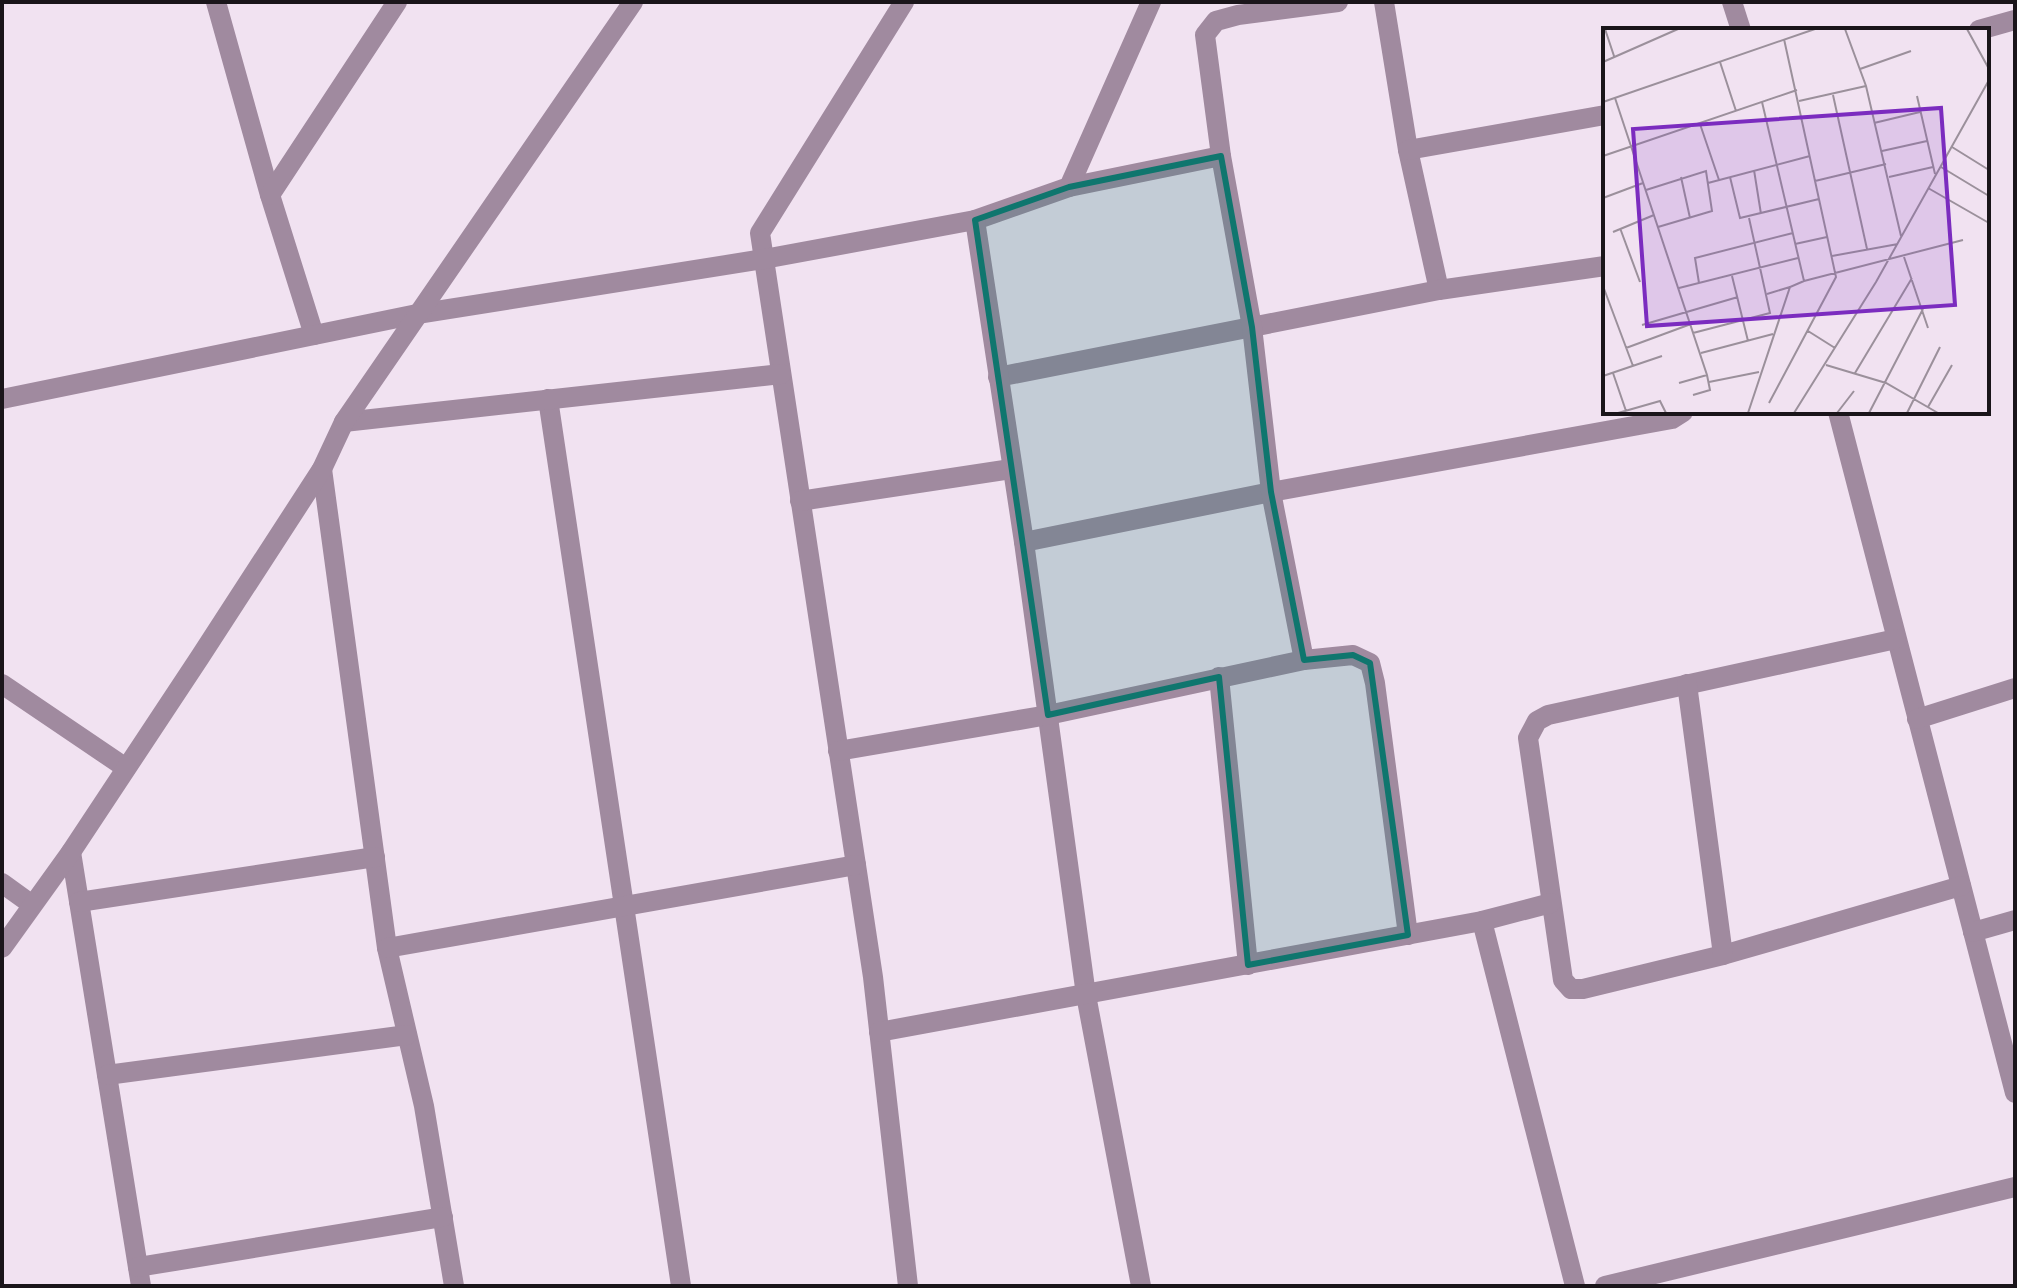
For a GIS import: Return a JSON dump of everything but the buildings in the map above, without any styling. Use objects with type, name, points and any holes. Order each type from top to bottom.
[{"type":"street","points":[[216,2],[270,195],[314,335]]},
{"type":"street","points":[[270,195],[397,2]]},
{"type":"street","points":[[2,948],[71,852],[322,469],[344,422],[633,2]]},
{"type":"street","points":[[904,2],[760,233],[856,865],[908,1286]]},
{"type":"street","points":[[1069,187],[1151,2]]},
{"type":"street","points":[[1304,660],[1271,492],[1252,327],[1221,156],[1205,35],[1216,21],[1238,15],[1338,2]]},
{"type":"street","points":[[1384,2],[1408,150],[1439,290]]},
{"type":"street","points":[[1732,2],[1740,28]]},
{"type":"street","points":[[1986,28],[2015,20]]},
{"type":"street","points":[[1408,150],[1603,115]]},
{"type":"street","points":[[2,399],[417,314],[764,259],[975,220],[1069,187],[1221,156]]},
{"type":"street","points":[[975,220],[1024,542],[1086,995],[1141,1286]]},
{"type":"street","points":[[998,377],[1439,290],[1603,266]]},
{"type":"street","points":[[344,422],[781,374]]},
{"type":"street","points":[[548,399],[681,1286]]},
{"type":"street","points":[[1024,542],[1271,492],[1672,419],[1680,414]]},
{"type":"street","points":[[1839,414],[2015,1093]]},
{"type":"street","points":[[322,469],[387,948],[424,1106],[454,1286]]},
{"type":"street","points":[[800,501],[1011,469]]},
{"type":"street","points":[[1896,639],[1548,715],[1537,721],[1530,729],[1528,738],[1563,980],[1571,989],[1583,989],[1723,955],[1961,886]]},
{"type":"street","points":[[838,751],[1048,715],[1304,660],[1353,655],[1370,663],[1375,683],[1408,935]]},
{"type":"street","points":[[1219,677],[1248,965]]},
{"type":"street","points":[[2,684],[126,768]]},
{"type":"street","points":[[1687,684],[1723,955]]},
{"type":"street","points":[[1917,719],[2015,688]]},
{"type":"street","points":[[71,852],[140,1276],[443,1217]]},
{"type":"street","points":[[79,902],[375,857]]},
{"type":"street","points":[[387,948],[856,865]]},
{"type":"street","points":[[2,883],[31,904]]},
{"type":"street","points":[[879,1032],[1482,921],[1551,903]]},
{"type":"street","points":[[1973,932],[2015,920]]},
{"type":"street","points":[[1482,921],[1575,1286]]},
{"type":"street","points":[[107,1075],[407,1035]]},
{"type":"street","points":[[1605,1286],[2015,1187]]},
{"type":"highlighted area","points":[[1221,156],[1252,327],[1271,492],[1304,660],[1353,655],[1370,663],[1408,935],[1248,965],[1219,677],[1048,715],[975,220],[1069,187]]}]
